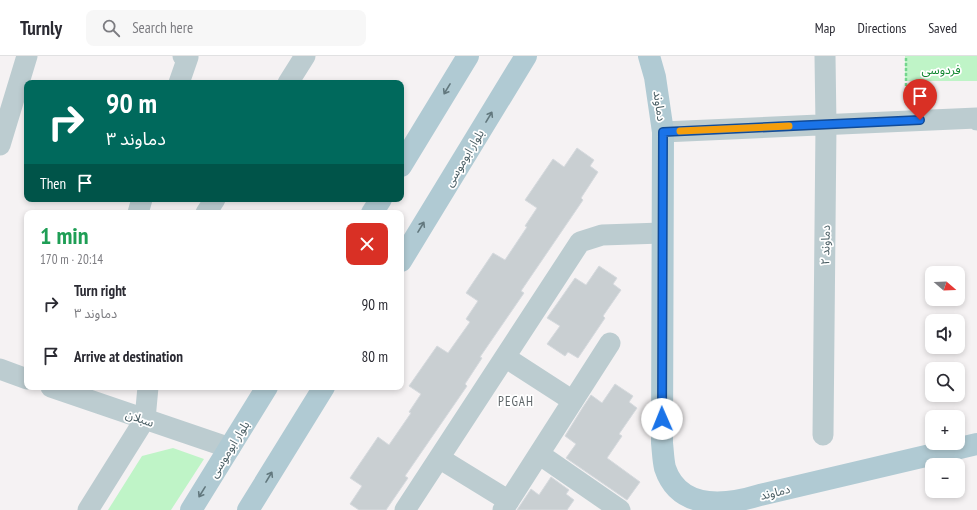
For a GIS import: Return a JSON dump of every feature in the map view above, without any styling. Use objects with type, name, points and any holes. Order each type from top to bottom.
[{"type":"main road","points":[[404,161],[468,56]]},
{"type":"main road","name":"بلوار ابوموسی","points":[[404,256],[526,56]]},
{"type":"main road","name":"دماوند","points":[[649,56],[655,77],[663,132],[662,443],[665,467],[675,489],[687,498],[706,504],[733,503],[768,493],[977,444]]},
{"type":"main road","name":"بلوار ابوموسی","points":[[191,510],[264,390]]},
{"type":"main road","points":[[248,510],[322,390]]},
{"type":"street","points":[[0,145],[28,56]]},
{"type":"street","points":[[181,80],[188,57],[183,56]]},
{"type":"street","points":[[290,80],[305,56]]},
{"type":"street","name":"دماوند ۲","points":[[823,435],[826,125],[825,56]]},
{"type":"street","points":[[663,132],[977,118],[977,120]]},
{"type":"street","points":[[405,510],[580,242],[602,235],[662,233]]},
{"type":"street","points":[[439,458],[506,506],[610,343]]},
{"type":"street","points":[[506,356],[573,401]]},
{"type":"street","points":[[0,369],[24,378]]},
{"type":"street","name":"سبلان","points":[[60,390],[230,448]]},
{"type":"street","points":[[88,510],[145,419],[148,390]]},
{"type":"street","points":[[539,454],[620,510]]},
{"type":"path","points":[[906,56],[906,121]]},
{"type":"green space","name":"فردوسی","points":[[905,56],[977,56],[977,81],[905,81]]},
{"type":"green space","points":[[173,448],[204,459],[171,510],[108,510],[142,456]]},
{"type":"building","points":[[577,148],[594,160],[590,166],[598,172],[581,198],[583,200],[521,291],[524,293],[480,357],[482,358],[465,384],[467,386],[405,476],[408,478],[386,510],[359,510],[350,504],[362,486],[350,478],[378,437],[389,445],[411,413],[409,412],[421,394],[409,386],[437,346],[448,353],[470,322],[466,319],[478,301],[466,293],[493,253],[505,260],[527,227],[525,226],[537,208],[525,200],[553,159],[564,167]]},
{"type":"building","points":[[599,266],[617,278],[613,284],[621,290],[603,316],[605,318],[578,358],[568,352],[565,356],[547,344],[560,326],[547,318],[575,278],[586,285]]},
{"type":"building","points":[[615,384],[633,396],[629,402],[637,408],[619,434],[622,436],[607,458],[640,482],[627,500],[566,458],[576,444],[565,436],[583,407],[591,395],[602,403]]},
{"type":"building","points":[[551,477],[569,490],[566,494],[574,500],[567,510],[517,510],[531,489],[539,495]]},
{"type":"slow traffic","points":[[680,131],[789,126]]},
{"type":"district","name":"PEGAH","points":[[516,401]]},
{"type":"route","points":[[662,419],[663,132],[920,120]]}]
